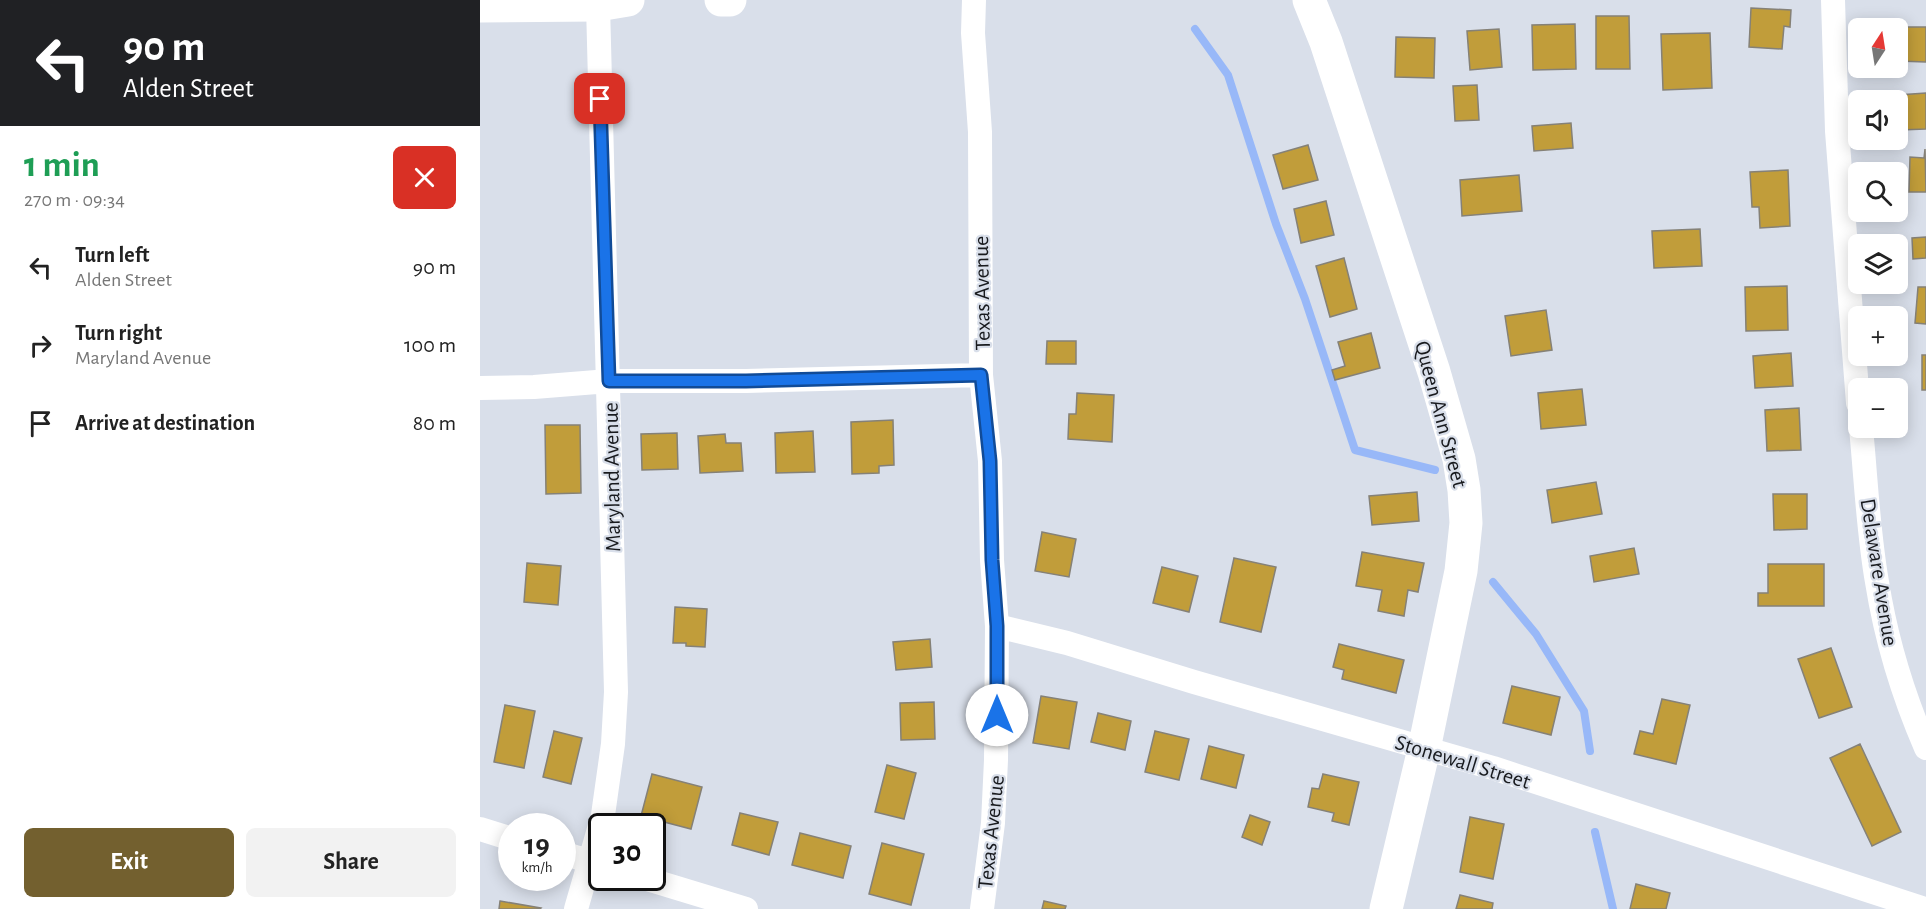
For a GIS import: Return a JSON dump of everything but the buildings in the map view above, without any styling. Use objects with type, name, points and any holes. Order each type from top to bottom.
[{"type":"street","points":[[721,0],[730,0]]},
{"type":"street","name":"Texas Avenue","points":[[974,0],[980,132],[981,375],[990,461],[992,560],[997,626],[993,824],[982,909]]},
{"type":"street","name":"Queen Ann Street","points":[[1309,0],[1326,42],[1434,372],[1458,459],[1464,490],[1466,523],[1461,572],[1424,749],[1386,909]]},
{"type":"street","points":[[1833,0],[1837,131],[1856,378]]},
{"type":"street","points":[[480,6],[613,3]]},
{"type":"street","name":"Maryland Avenue","points":[[603,813],[613,744],[616,692],[605,287],[613,3]]},
{"type":"street","points":[[480,388],[534,387],[609,381],[746,381],[981,375]]},
{"type":"street","name":"Delaware Avenue","points":[[1862,438],[1876,581],[1891,650],[1912,717],[1926,748]]},
{"type":"street","name":"Stonewall Street","points":[[997,626],[1067,643],[1492,768],[1925,909]]},
{"type":"street","points":[[480,829],[498,835]]},
{"type":"street","name":"Maryland Avenue","points":[[576,909],[588,881]]},
{"type":"street","points":[[666,885],[746,909]]},
{"type":"waterway","points":[[1195,29],[1228,75],[1276,224],[1305,299],[1355,450],[1435,470]]},
{"type":"waterway","points":[[1493,582],[1536,634],[1584,711],[1590,751]]},
{"type":"waterway","points":[[1595,832],[1613,909]]},
{"type":"route","points":[[600,99],[609,381],[746,381],[981,375],[990,461],[992,560],[997,626],[997,715]]}]
